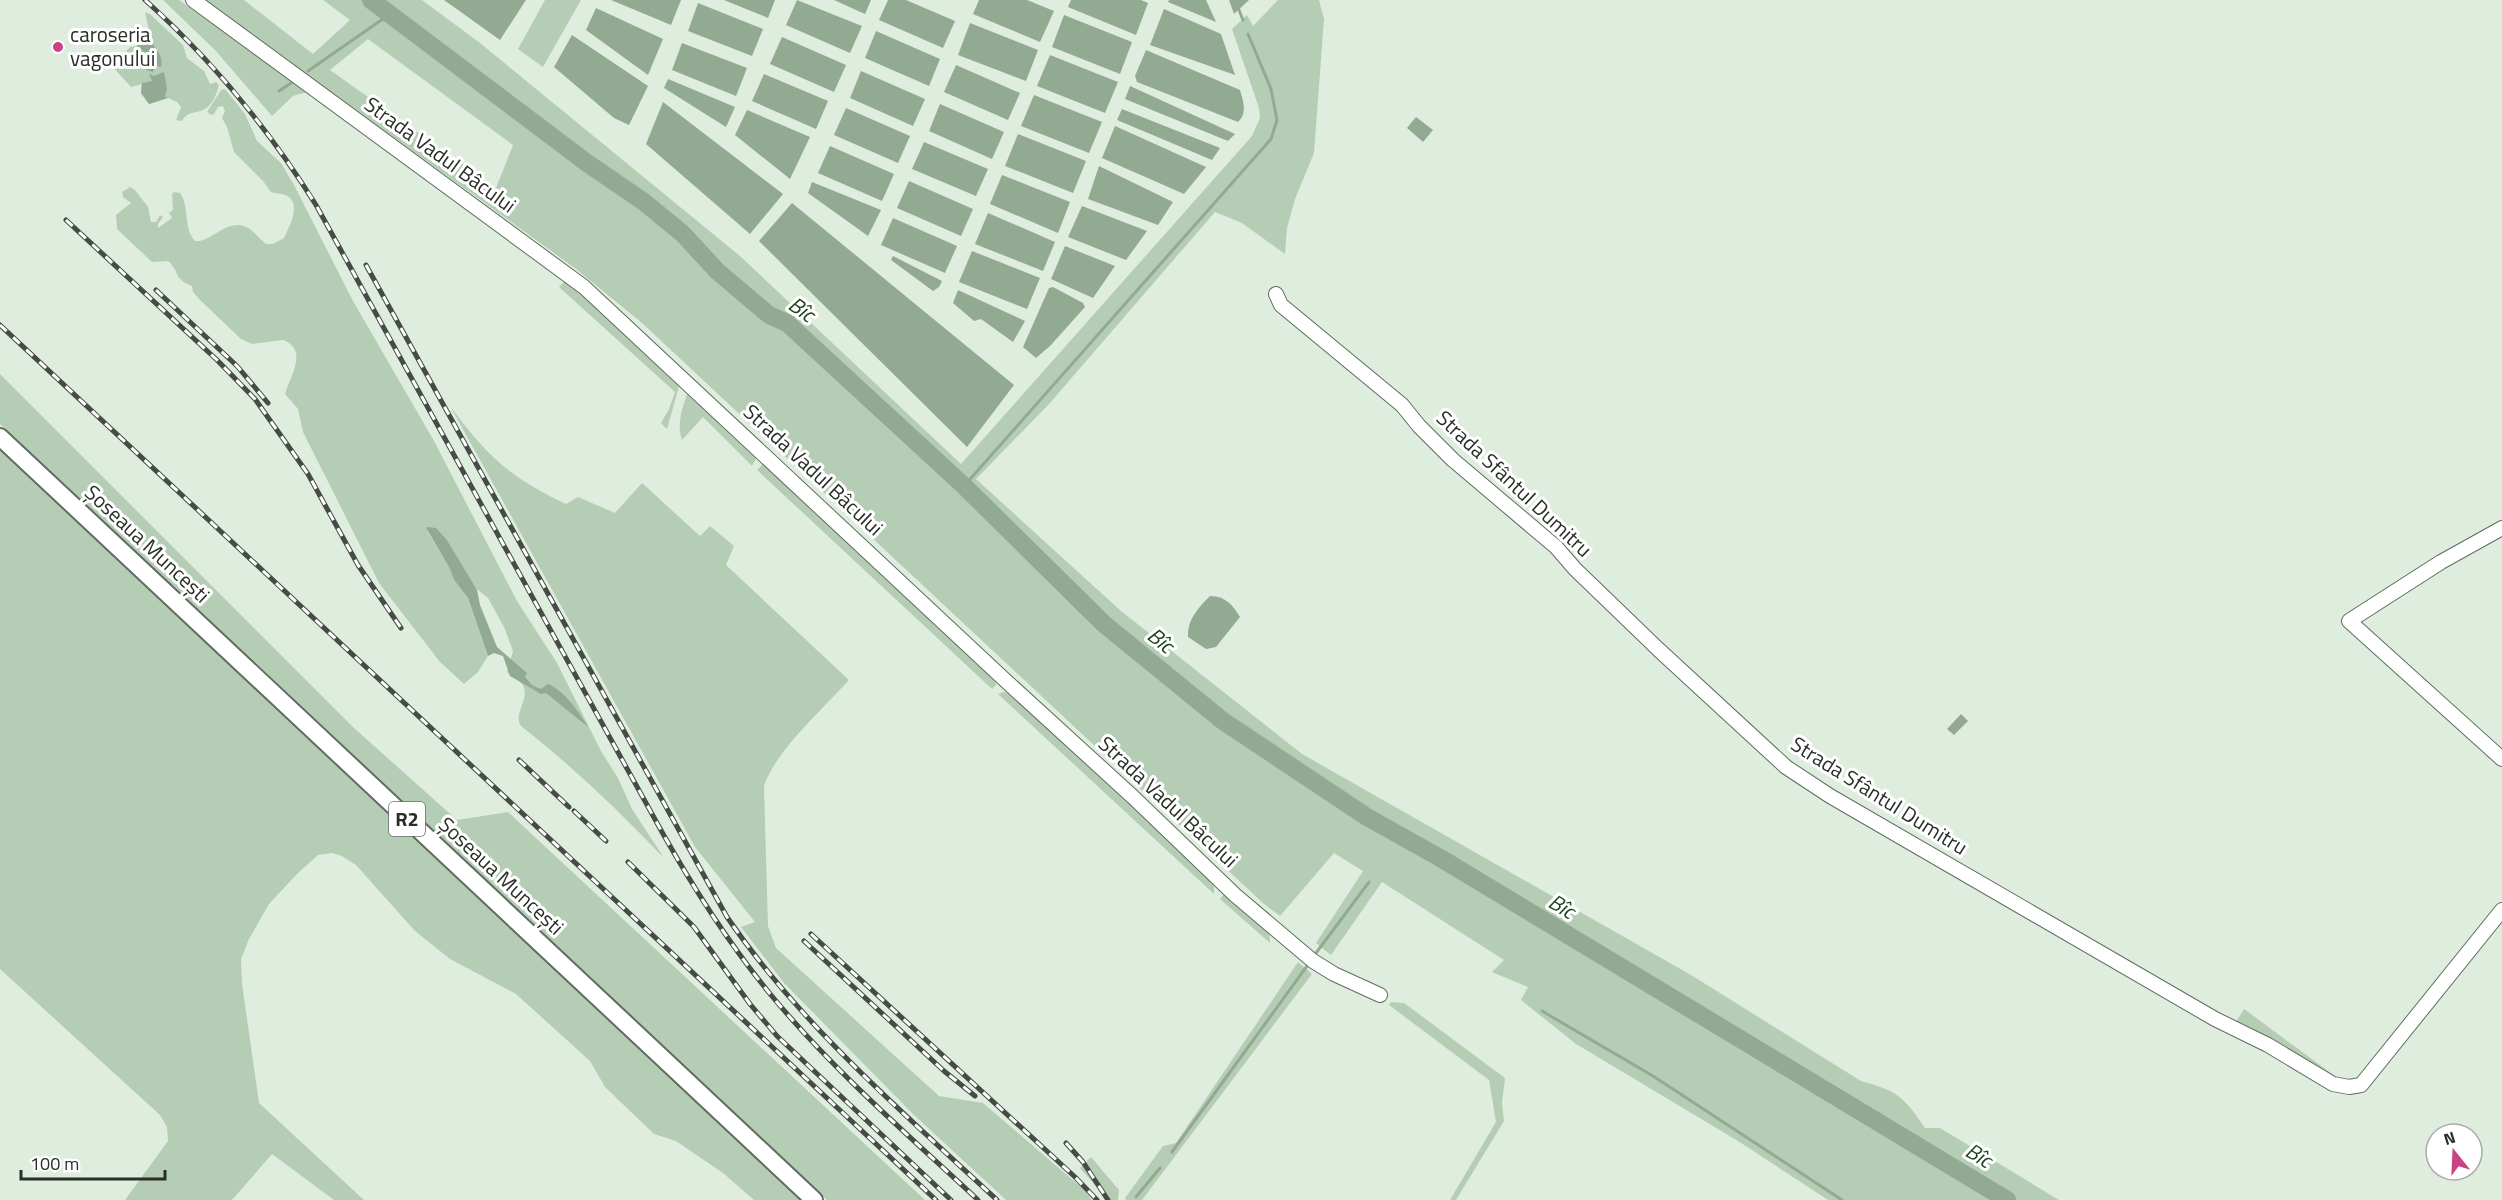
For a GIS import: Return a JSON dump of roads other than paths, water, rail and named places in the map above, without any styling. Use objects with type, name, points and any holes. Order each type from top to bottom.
[{"type":"main road","name":"Șoseaua Muncești","points":[[0,437],[814,1200]]},
{"type":"street","name":"Strada Vadul Bâcului","points":[[193,0],[584,287],[1006,681],[1133,796],[1235,895],[1313,961],[1334,974],[1380,995]]},
{"type":"street","name":"Strada Sfântul Dumitru","points":[[1276,294],[1281,305],[1402,405],[1419,426],[1453,460],[1556,547],[1575,569],[1659,650],[1786,767],[1830,796],[2066,933],[2215,1019],[2268,1045],[2333,1084],[2349,1087],[2361,1085],[2502,910]]},
{"type":"street","points":[[2502,528],[2441,562],[2349,621],[2502,759]]},
{"type":"waterway","name":"Bîc","points":[[371,0],[587,163],[644,202],[683,234],[717,271],[769,315],[787,323],[964,486],[1104,624],[1223,721],[1367,817],[1442,859],[2007,1200]]},
{"type":"waterway","points":[[1235,0],[1243,20]]},
{"type":"waterway","points":[[308,71],[390,14]]},
{"type":"waterway","points":[[964,486],[1271,139],[1277,120],[1271,89],[1248,34]]},
{"type":"waterway","points":[[279,91],[294,81]]},
{"type":"waterway","points":[[1316,953],[1369,882]]},
{"type":"waterway","points":[[1172,1152],[1307,966]]},
{"type":"waterway","points":[[1542,1011],[1653,1076],[1842,1200]]},
{"type":"waterway","points":[[1136,1197],[1160,1168]]},
{"type":"railway","points":[[145,0],[170,23],[238,96],[316,205],[662,832],[726,936],[795,1023],[871,1101],[978,1200]]},
{"type":"railway","points":[[66,220],[217,360],[255,399],[308,474],[358,565],[401,628]]},
{"type":"railway","points":[[366,265],[727,917],[756,957],[820,1031],[889,1100],[997,1200]]},
{"type":"railway","points":[[156,290],[237,366],[268,403]]},
{"type":"railway","points":[[0,325],[936,1200]]},
{"type":"railway","points":[[519,760],[569,807]]},
{"type":"railway","points":[[574,811],[606,841]]},
{"type":"railway","points":[[628,862],[694,927],[750,1004],[777,1036],[951,1200]]},
{"type":"railway","points":[[811,934],[1075,1177],[1097,1200]]},
{"type":"railway","points":[[804,941],[944,1071],[975,1096]]},
{"type":"railway","points":[[1066,1143],[1083,1162],[1108,1200]]},
{"type":"place","name":"caroseria vagonului","points":[[58,47]]}]
